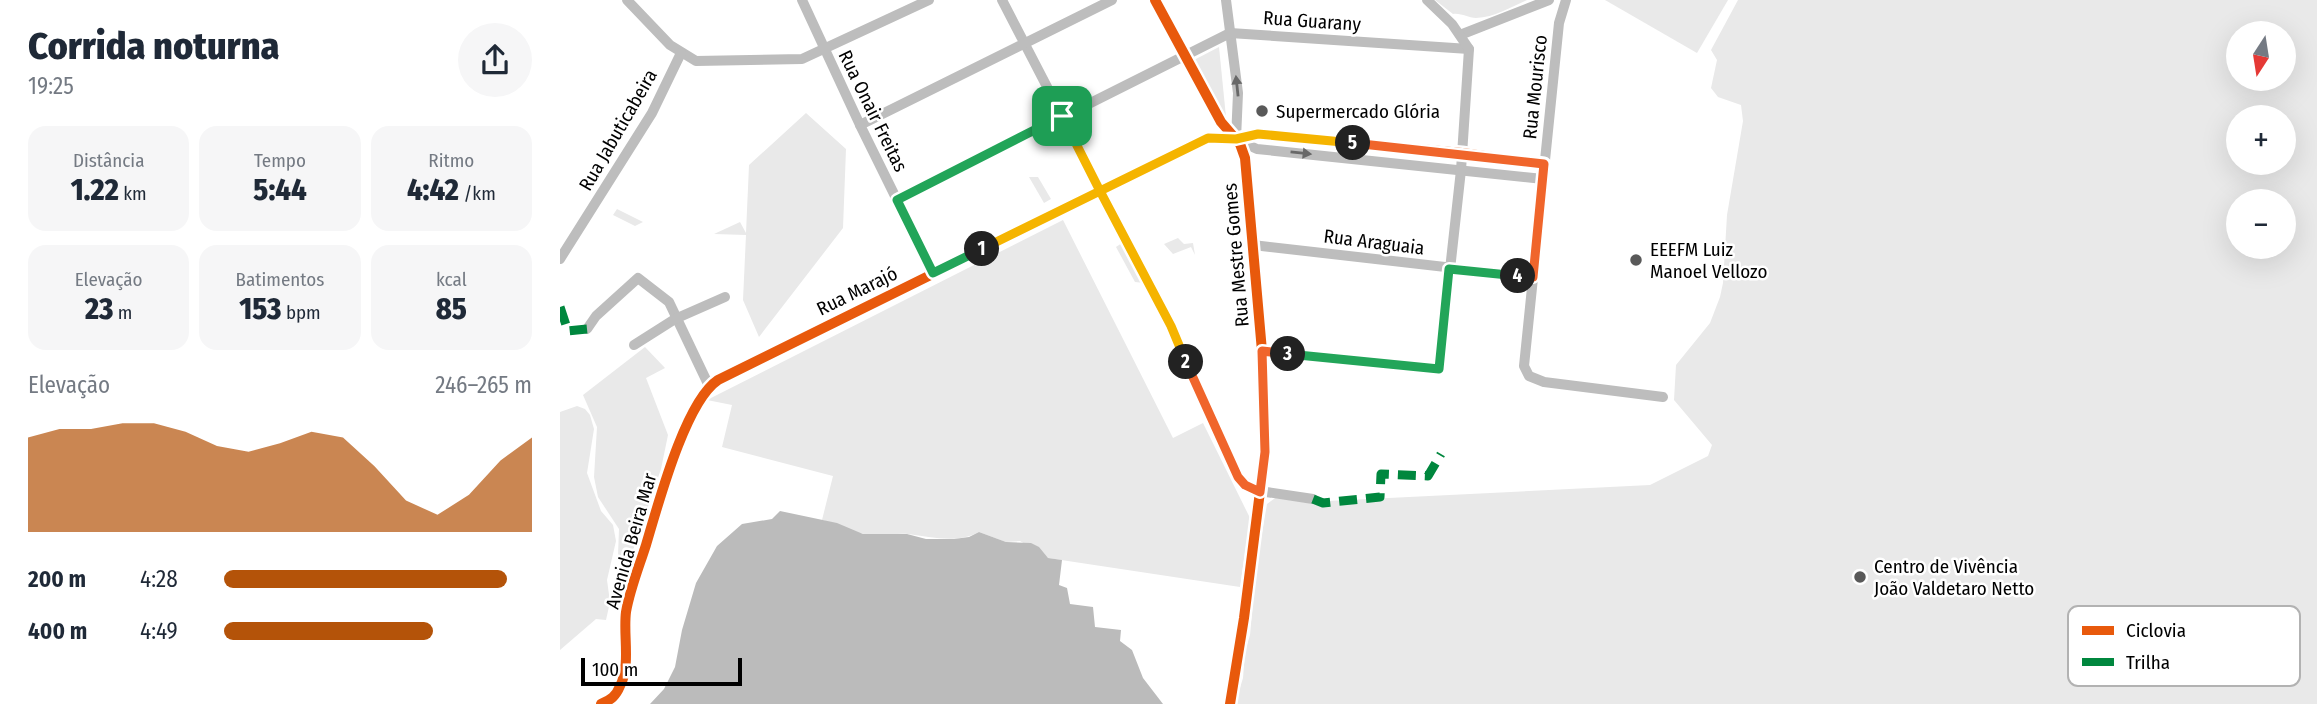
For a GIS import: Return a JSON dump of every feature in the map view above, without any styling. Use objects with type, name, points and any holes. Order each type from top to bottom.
[{"type":"street","points":[[627,0],[681,53],[696,61],[802,59],[929,0]]},
{"type":"street","name":"Rua Onair Freitas","points":[[802,0],[933,273]]},
{"type":"street","points":[[1002,0],[1171,326],[1233,466],[1245,485],[1260,492],[1313,499]]},
{"type":"street","points":[[860,125],[1112,0]]},
{"type":"street","points":[[1155,0],[1221,122],[1236,139]]},
{"type":"street","name":"Rua Mestre Gomes","points":[[1226,0],[1238,93],[1236,139],[1245,158],[1262,351],[1265,452],[1230,704]]},
{"type":"street","points":[[1262,351],[1439,369],[1461,170],[1469,49],[1452,24],[1427,0]]},
{"type":"street","points":[[1460,35],[1549,0]]},
{"type":"street","name":"Rua Mourisco","points":[[1566,0],[1559,23],[1524,366],[1529,376],[1544,382],[1663,397]]},
{"type":"street","points":[[897,200],[1230,33]]},
{"type":"street","name":"Rua Guarany","points":[[1230,33],[1469,49]]},
{"type":"street","name":"Rua Jabuticabeira","points":[[560,259],[652,113],[681,53]]},
{"type":"street","name":"Rua Marajó","points":[[709,386],[1208,138],[1236,139],[1258,134],[1462,153],[1544,164]]},
{"type":"street","name":"Rua Marajó","points":[[1236,139],[1257,149],[1543,180]]},
{"type":"street","name":"Rua Araguaia","points":[[1252,245],[1533,277]]},
{"type":"street","points":[[587,329],[596,316],[638,278],[669,302],[709,386]]},
{"type":"street","points":[[634,345],[675,318],[725,297]]},
{"type":"street","name":"Avenida Beira Mar","points":[[601,704],[611,700],[621,685],[625,662],[626,611],[630,596],[673,457],[709,386]]},
{"type":"shaded area","points":[[1435,0],[1527,0],[1496,14],[1476,18],[1453,14]]},
{"type":"shaded area","points":[[1605,0],[1728,0],[1697,53]]},
{"type":"shaded area","points":[[1738,0],[2317,0],[2317,704],[1235,704],[1243,678],[1245,652],[1250,635],[1256,568],[1267,504],[1278,496],[1307,502],[1650,485],[1708,456],[1712,445],[1674,400],[1676,365],[1710,323],[1720,297],[1727,215],[1743,121],[1741,105],[1718,97],[1711,88],[1717,60],[1711,50]]},
{"type":"shaded area","points":[[1219,47],[1226,117],[1194,60]]},
{"type":"shaded area","points":[[806,113],[846,149],[843,228],[759,337],[743,300],[746,235],[714,234],[740,222],[746,233],[749,165]]},
{"type":"shaded area","points":[[1029,177],[1038,177],[1051,199],[1044,203]]},
{"type":"shaded area","points":[[617,209],[643,222],[635,226],[613,215]]},
{"type":"shaded area","points":[[1063,220],[1173,438],[1203,423],[1250,518],[1240,587],[1048,558],[1020,541],[1006,542],[979,532],[953,539],[908,534],[859,533],[822,520],[833,476],[722,447],[732,405],[707,400]]},
{"type":"shaded area","points":[[1178,238],[1184,244],[1193,243],[1195,255],[1191,247],[1173,254],[1164,244]]},
{"type":"shaded area","points":[[1122,243],[1144,283],[1135,282],[1116,247]]},
{"type":"shaded area","points":[[645,347],[665,368],[646,378],[668,435],[661,469],[629,562],[618,555],[619,529],[598,497],[594,477],[597,427],[583,395]]},
{"type":"shaded area","points":[[577,406],[590,415],[594,429],[587,473],[601,511],[613,525],[616,541],[607,580],[610,602],[606,620],[596,619],[560,650],[560,412]]},
{"type":"shaded area","points":[[780,511],[837,523],[863,534],[907,534],[926,539],[954,539],[969,537],[979,532],[1006,542],[1031,543],[1039,547],[1048,558],[1062,560],[1059,585],[1067,588],[1070,604],[1093,607],[1095,627],[1121,630],[1120,641],[1132,650],[1143,678],[1163,704],[650,704],[664,689],[675,667],[682,630],[696,583],[717,546],[742,524],[772,519]]},
{"type":"marked path","points":[[560,307],[568,331],[587,329]]},
{"type":"marked path","points":[[1313,499],[1323,503],[1380,497],[1381,474],[1428,476],[1441,454]]},
{"type":"cycle path","points":[[1155,0],[1221,122],[1240,144],[1245,158],[1262,351],[1265,452],[1230,704]]},
{"type":"cycle path","points":[[601,704],[615,695],[623,678],[628,603],[674,456],[695,409],[718,380],[1208,138],[1236,139],[1258,134],[1462,153],[1544,164]]},
{"type":"place","name":"Supermercado Glória","points":[[1262,111]]},
{"type":"place","name":"EEEFM Luiz Manoel Vellozo","points":[[1636,260]]},
{"type":"place","name":"Centro de Vivência João Valdetaro Netto","points":[[1860,577]]},
{"type":"route","points":[[1062,116],[897,200],[933,273],[1100,191],[1171,326],[1238,477],[1253,490],[1260,492],[1265,452],[1262,351],[1439,369],[1449,269],[1533,277],[1544,164],[1462,153],[1252,134],[1236,139],[1208,138],[1100,191],[1062,116]]}]
